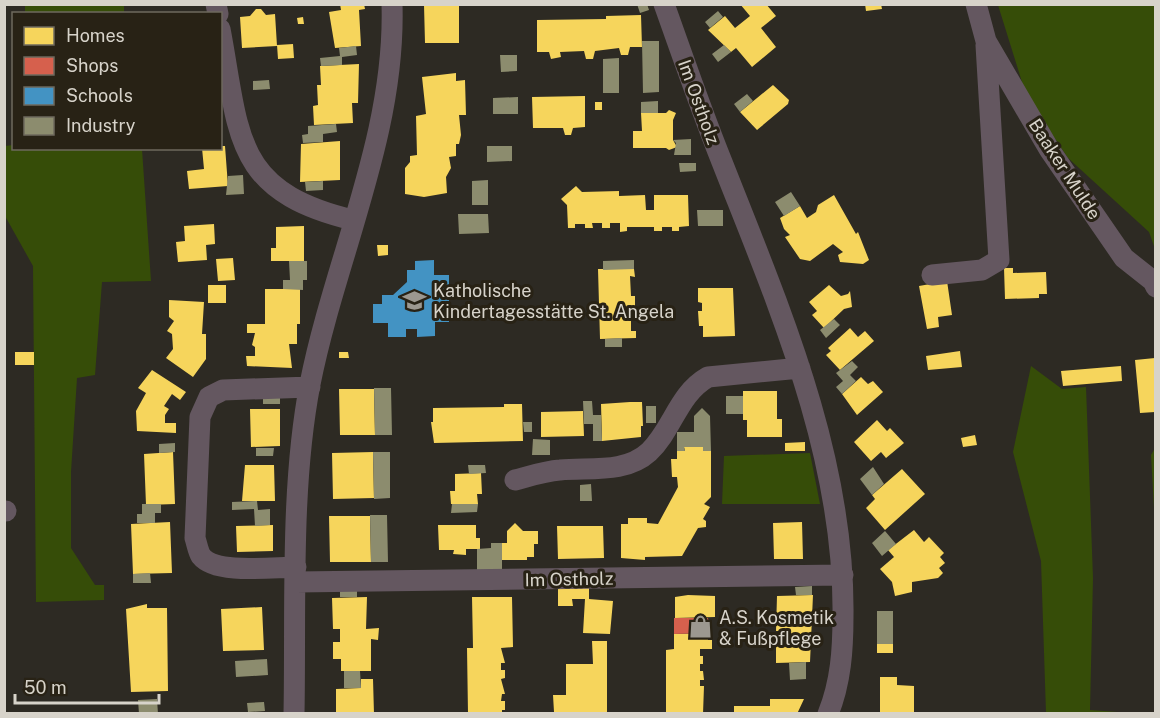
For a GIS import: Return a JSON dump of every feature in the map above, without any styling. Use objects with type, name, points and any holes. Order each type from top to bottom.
[{"type":"street","points":[[294,714],[296,575],[301,460],[310,387],[328,304],[384,103],[392,48],[392,4]]},
{"type":"street","name":"Im Ostholz","points":[[664,4],[800,368],[831,483],[843,575],[841,662],[835,698],[828,714]]},
{"type":"street","name":"Baaker Mulde","points":[[933,275],[982,270],[999,260],[986,41],[976,4]]},
{"type":"street","points":[[222,40],[242,141],[251,159],[275,188],[285,196],[324,213],[352,220]]},
{"type":"street","name":"Baaker Mulde","points":[[986,41],[1069,179],[1124,258],[1153,281],[1155,287]]},
{"type":"street","points":[[515,480],[558,470],[621,467],[649,452],[686,395],[696,384],[708,377],[800,368]]},
{"type":"street","name":"Im Ostholz","points":[[310,387],[223,390],[209,397],[200,417],[195,538],[200,555],[210,563],[227,568],[296,575],[843,575]]},
{"type":"green space","points":[[25,4],[124,5],[124,12],[25,12]]},
{"type":"green space","points":[[998,5],[1155,5],[1155,249],[1149,232],[1068,158],[1026,95]]},
{"type":"green space","points":[[12,145],[12,150],[142,150],[151,281],[102,282],[95,375],[77,378],[71,472],[71,548],[95,585],[104,585],[104,600],[36,602],[33,266],[5,216],[5,146]]},
{"type":"green space","points":[[1031,366],[1062,389],[1086,387],[1093,578],[1090,710],[1131,713],[1046,713],[1041,561],[1013,452]]},
{"type":"green space","points":[[1155,448],[1155,526],[1151,455]]},
{"type":"green space","points":[[810,453],[820,504],[722,504],[724,456]]},
{"type":"building: Homes","points":[[340,4],[364,4],[365,9],[359,10],[361,46],[335,48],[329,12],[341,10]]},
{"type":"building: Homes","points":[[740,4],[766,4],[776,16],[761,28],[776,47],[752,67],[736,48],[731,52],[708,30],[725,16],[735,28],[750,16]]},
{"type":"building: Homes","points":[[865,4],[881,4],[882,9],[866,11]]},
{"type":"building: Homes","points":[[424,5],[459,6],[459,43],[425,43]]},
{"type":"building: Homes","points":[[256,9],[261,9],[266,15],[275,14],[277,46],[242,48],[240,17],[250,16]]},
{"type":"building: Homes","points":[[641,15],[642,47],[630,47],[628,55],[621,55],[619,48],[595,51],[593,59],[586,59],[584,51],[560,52],[561,57],[551,59],[549,52],[537,52],[537,20],[606,19],[606,16]]},
{"type":"building: Homes","points":[[303,17],[304,24],[298,24],[297,18]]},
{"type":"building: Homes","points":[[293,44],[294,58],[278,59],[277,45]]},
{"type":"building: Homes","points":[[359,64],[358,103],[352,103],[353,123],[314,125],[313,106],[318,105],[317,85],[321,85],[320,66]]},
{"type":"building: Homes","points":[[456,73],[456,81],[465,80],[466,115],[459,115],[461,135],[459,144],[456,144],[456,156],[449,157],[451,168],[446,177],[447,193],[424,197],[405,194],[405,168],[410,162],[410,156],[417,155],[416,116],[426,114],[422,77]]},
{"type":"building: Homes","points":[[773,85],[789,100],[788,104],[757,130],[740,112]]},
{"type":"building: Homes","points":[[585,96],[585,127],[573,128],[571,135],[565,135],[563,128],[533,128],[532,97]]},
{"type":"building: Homes","points":[[595,102],[602,102],[602,110],[595,110]]},
{"type":"building: Homes","points":[[669,110],[676,113],[673,120],[673,140],[677,147],[669,150],[666,148],[633,148],[633,131],[642,131],[641,113],[666,113]]},
{"type":"building: Homes","points":[[340,141],[340,180],[300,182],[301,144]]},
{"type":"building: Homes","points":[[222,146],[225,146],[228,186],[189,189],[187,171],[204,169],[202,150],[222,150]]},
{"type":"building: Homes","points":[[576,186],[582,192],[619,191],[619,196],[645,195],[646,210],[654,210],[654,195],[688,195],[689,226],[679,227],[679,231],[672,231],[672,227],[662,227],[662,231],[654,231],[654,227],[627,227],[627,231],[620,232],[620,223],[610,223],[610,228],[602,228],[602,223],[592,223],[593,228],[585,228],[585,224],[575,224],[575,228],[568,228],[567,205],[561,199]]},
{"type":"building: Homes","points":[[834,195],[856,234],[858,232],[869,260],[863,264],[840,262],[838,255],[843,252],[833,244],[810,261],[800,259],[785,237],[790,235],[784,229],[780,218],[800,206],[807,218],[816,212],[818,205]]},
{"type":"building: Homes","points":[[214,224],[215,244],[206,245],[207,260],[178,262],[176,242],[185,241],[184,226]]},
{"type":"building: Homes","points":[[304,226],[304,261],[271,261],[271,248],[276,248],[276,227]]},
{"type":"building: Homes","points":[[377,245],[388,245],[388,255],[378,256]]},
{"type":"building: Homes","points":[[233,258],[235,280],[218,281],[216,259]]},
{"type":"building: Homes","points":[[1004,268],[1013,268],[1013,273],[1046,272],[1047,294],[1039,294],[1039,298],[1005,299]]},
{"type":"building: Homes","points":[[598,269],[634,269],[635,277],[630,276],[631,296],[635,296],[635,311],[631,311],[631,331],[636,331],[636,338],[600,339]]},
{"type":"building: Homes","points":[[947,281],[952,315],[938,317],[939,327],[927,329],[919,286]]},
{"type":"building: Homes","points":[[208,285],[226,285],[226,303],[208,303]]},
{"type":"building: Homes","points":[[829,285],[841,296],[850,291],[852,307],[844,309],[824,328],[812,315],[817,311],[809,302]]},
{"type":"building: Homes","points":[[698,288],[733,288],[735,336],[703,337],[703,326],[699,326],[698,311],[702,311],[702,303],[698,302]]},
{"type":"building: Homes","points":[[265,289],[300,289],[300,324],[297,324],[297,344],[289,344],[292,368],[247,366],[246,356],[255,356],[255,347],[252,345],[255,333],[247,333],[247,324],[265,324]]},
{"type":"building: Homes","points":[[169,300],[204,302],[202,334],[206,334],[206,359],[193,377],[166,358],[173,349],[172,334],[167,331],[174,321],[169,317]]},
{"type":"building: Homes","points":[[850,328],[858,337],[865,331],[874,341],[840,370],[826,355],[831,351],[828,348]]},
{"type":"building: Homes","points":[[960,351],[962,367],[928,370],[926,356]]},
{"type":"building: Homes","points":[[15,352],[34,352],[34,365],[15,365]]},
{"type":"building: Homes","points":[[339,352],[348,352],[349,358],[339,358]]},
{"type":"building: Homes","points":[[1155,358],[1155,412],[1140,413],[1135,360]]},
{"type":"building: Homes","points":[[1121,366],[1122,381],[1063,386],[1061,371]]},
{"type":"building: Homes","points":[[152,370],[186,392],[180,400],[172,394],[164,406],[169,409],[165,415],[165,423],[176,423],[176,433],[137,431],[136,411],[146,393],[138,388]]},
{"type":"building: Homes","points":[[861,377],[868,384],[873,381],[883,392],[857,415],[842,394]]},
{"type":"building: Homes","points":[[339,389],[374,389],[375,435],[340,435]]},
{"type":"building: Homes","points":[[743,391],[777,391],[777,419],[782,419],[782,437],[747,437],[747,420],[743,420]]},
{"type":"building: Homes","points":[[642,402],[641,437],[602,441],[601,404]]},
{"type":"building: Homes","points":[[504,404],[522,404],[523,441],[434,443],[431,422],[433,422],[433,408],[504,407]]},
{"type":"building: Homes","points":[[250,409],[280,409],[280,446],[251,447]]},
{"type":"building: Homes","points":[[583,411],[584,436],[541,437],[541,412]]},
{"type":"building: Homes","points":[[877,420],[887,431],[890,428],[904,443],[886,458],[881,452],[871,461],[854,442]]},
{"type":"building: Homes","points":[[975,435],[977,445],[963,447],[961,438]]},
{"type":"building: Homes","points":[[805,442],[805,451],[785,451],[785,443]]},
{"type":"building: Homes","points":[[684,447],[703,447],[703,451],[711,451],[711,497],[704,504],[710,507],[703,519],[706,521],[706,527],[698,528],[682,556],[645,557],[645,560],[621,558],[621,524],[628,524],[628,518],[647,518],[647,523],[658,524],[678,487],[677,477],[672,477],[671,459],[677,459],[677,451],[685,451]]},
{"type":"building: Homes","points":[[173,452],[175,504],[146,505],[144,454]]},
{"type":"building: Homes","points":[[373,452],[374,498],[333,499],[332,453]]},
{"type":"building: Homes","points":[[245,465],[274,465],[275,501],[242,501]]},
{"type":"building: Homes","points":[[902,469],[925,494],[885,530],[866,508],[875,499],[872,495]]},
{"type":"building: Homes","points":[[481,473],[482,494],[477,494],[478,504],[451,504],[450,491],[455,491],[455,474]]},
{"type":"building: Homes","points":[[329,516],[370,516],[371,562],[330,562]]},
{"type":"building: Homes","points":[[170,522],[172,573],[133,574],[131,524]]},
{"type":"building: Homes","points":[[802,522],[803,559],[774,559],[773,523]]},
{"type":"building: Homes","points":[[515,523],[523,531],[538,531],[538,544],[534,544],[534,557],[527,557],[527,560],[502,560],[502,543],[507,543],[507,531]]},
{"type":"building: Homes","points":[[273,525],[273,551],[237,552],[236,526]]},
{"type":"building: Homes","points":[[438,525],[476,525],[476,538],[480,538],[480,549],[466,549],[466,555],[453,554],[454,550],[439,550]]},
{"type":"building: Homes","points":[[557,526],[603,526],[604,558],[558,559]]},
{"type":"building: Homes","points":[[914,530],[924,542],[929,537],[944,553],[940,557],[945,563],[939,568],[943,573],[938,578],[912,582],[912,592],[895,596],[892,582],[880,569],[894,557],[888,550]]},
{"type":"building: Homes","points":[[589,586],[589,599],[613,601],[610,634],[583,633],[585,599],[572,599],[573,606],[558,606],[558,587]]},
{"type":"building: Homes","points":[[813,595],[810,662],[776,663],[776,645],[780,645],[780,631],[776,631],[777,596]]},
{"type":"building: Homes","points":[[715,596],[715,617],[675,618],[675,597]]},
{"type":"building: Homes","points":[[367,597],[366,629],[379,628],[378,640],[371,639],[371,671],[341,671],[341,659],[333,659],[333,642],[340,642],[340,629],[333,629],[332,598]]},
{"type":"building: Homes","points":[[472,597],[512,597],[513,647],[501,648],[505,663],[501,663],[501,670],[505,670],[505,678],[501,679],[505,694],[502,694],[501,701],[505,701],[505,710],[502,710],[502,714],[468,714],[467,648],[473,648]]},
{"type":"building: Homes","points":[[147,604],[147,608],[167,608],[168,691],[131,692],[126,609]]},
{"type":"building: Homes","points":[[262,607],[264,650],[223,651],[221,609]]},
{"type":"building: Homes","points":[[708,633],[708,640],[712,640],[712,649],[700,649],[700,656],[703,656],[700,671],[703,671],[704,680],[700,680],[700,686],[704,686],[703,714],[666,714],[666,650],[674,649],[674,634]]},
{"type":"building: Homes","points":[[592,641],[607,641],[607,714],[554,712],[553,695],[566,695],[566,664],[593,664]]},
{"type":"building: Homes","points":[[877,644],[893,644],[893,653],[877,653]]},
{"type":"building: Homes","points":[[880,677],[897,677],[897,685],[914,686],[914,714],[880,714]]},
{"type":"building: Homes","points":[[361,679],[373,679],[374,714],[336,714],[336,689],[361,688]]},
{"type":"building: Homes","points":[[770,699],[804,699],[797,714],[734,714],[734,706],[770,706]]},
{"type":"building: Shops","points":[[674,618],[708,618],[711,633],[674,634]]},
{"type":"building: Schools","name":"Katholische Kindertagesstätte St. Angela","points":[[434,260],[434,275],[449,275],[449,322],[435,322],[435,336],[417,337],[417,329],[406,329],[406,337],[388,337],[388,323],[373,323],[373,304],[382,304],[382,295],[393,295],[407,282],[407,270],[415,270],[415,261]]},
{"type":"building: Industry","points":[[637,4],[647,4],[649,10],[640,13]]},
{"type":"building: Industry","points":[[718,11],[723,17],[710,28],[705,22]]},
{"type":"building: Industry","points":[[642,41],[659,41],[659,92],[643,93]]},
{"type":"building: Industry","points":[[724,45],[731,52],[718,62],[712,54]]},
{"type":"building: Industry","points":[[356,46],[357,55],[342,57],[342,65],[321,66],[320,58],[340,56],[339,48]]},
{"type":"building: Industry","points":[[500,55],[517,55],[517,71],[501,72]]},
{"type":"building: Industry","points":[[619,58],[619,93],[603,93],[603,59]]},
{"type":"building: Industry","points":[[269,80],[270,89],[253,90],[253,81]]},
{"type":"building: Industry","points":[[747,94],[753,101],[740,112],[734,104]]},
{"type":"building: Industry","points":[[518,97],[518,114],[493,114],[493,98]]},
{"type":"building: Industry","points":[[658,101],[658,113],[641,113],[641,102]]},
{"type":"building: Industry","points":[[336,124],[337,132],[323,134],[323,142],[303,143],[302,135],[308,134],[308,126]]},
{"type":"building: Industry","points":[[691,139],[691,155],[674,155],[676,143],[673,140]]},
{"type":"building: Industry","points":[[487,146],[512,146],[512,161],[487,162]]},
{"type":"building: Industry","points":[[679,163],[696,163],[696,171],[680,172]]},
{"type":"building: Industry","points":[[243,175],[244,194],[226,195],[228,176]]},
{"type":"building: Industry","points":[[488,180],[488,205],[472,205],[472,181]]},
{"type":"building: Industry","points":[[323,181],[323,190],[306,191],[305,182]]},
{"type":"building: Industry","points":[[791,192],[800,206],[784,216],[775,202]]},
{"type":"building: Industry","points":[[697,210],[723,210],[723,226],[698,226]]},
{"type":"building: Industry","points":[[458,214],[488,214],[489,233],[459,234]]},
{"type":"building: Industry","points":[[634,260],[634,269],[603,270],[603,261]]},
{"type":"building: Industry","points":[[289,261],[307,261],[307,280],[303,280],[303,290],[283,289],[283,280],[290,280]]},
{"type":"building: Industry","points":[[834,319],[840,325],[826,338],[820,330]]},
{"type":"building: Industry","points":[[622,338],[622,347],[605,347],[605,339]]},
{"type":"building: Industry","points":[[852,361],[858,367],[850,375],[856,381],[842,394],[836,387],[843,381],[836,373]]},
{"type":"building: Industry","points":[[374,388],[391,388],[392,435],[375,435]]},
{"type":"building: Industry","points":[[263,396],[280,396],[280,404],[263,404]]},
{"type":"building: Industry","points":[[726,396],[743,396],[743,414],[726,414]]},
{"type":"building: Industry","points":[[583,401],[592,401],[593,415],[601,415],[602,441],[593,441],[593,424],[584,424]]},
{"type":"building: Industry","points":[[646,406],[656,406],[656,423],[646,423]]},
{"type":"building: Industry","points":[[702,408],[710,416],[711,451],[703,451],[703,447],[684,447],[685,451],[677,451],[677,432],[694,432],[694,416]]},
{"type":"building: Industry","points":[[523,422],[532,422],[532,432],[524,432]]},
{"type":"building: Industry","points":[[533,439],[550,440],[550,455],[532,455]]},
{"type":"building: Industry","points":[[175,443],[175,452],[159,453],[159,444]]},
{"type":"building: Industry","points":[[256,448],[274,448],[273,456],[256,456]]},
{"type":"building: Industry","points":[[373,452],[390,452],[390,498],[374,499]]},
{"type":"building: Industry","points":[[468,465],[485,465],[486,473],[469,474]]},
{"type":"building: Industry","points":[[873,467],[884,484],[872,495],[860,479]]},
{"type":"building: Industry","points":[[591,484],[592,501],[580,501],[580,485]]},
{"type":"building: Industry","points":[[257,501],[258,510],[270,509],[270,525],[255,526],[254,509],[232,510],[232,502]]},
{"type":"building: Industry","points":[[142,504],[161,504],[161,513],[155,513],[155,523],[137,523],[137,514],[142,514]]},
{"type":"building: Industry","points":[[452,504],[478,504],[477,512],[451,513]]},
{"type":"building: Industry","points":[[370,515],[387,515],[388,562],[371,562]]},
{"type":"building: Industry","points":[[885,531],[896,544],[882,556],[872,543]]},
{"type":"building: Industry","points":[[491,543],[502,543],[502,569],[477,574],[477,549],[491,548]]},
{"type":"building: Industry","points":[[150,573],[151,583],[133,583],[133,574]]},
{"type":"building: Industry","points":[[812,586],[812,595],[796,595],[795,587]]},
{"type":"building: Industry","points":[[340,588],[357,588],[357,597],[340,597]]},
{"type":"building: Industry","points":[[877,611],[893,611],[893,644],[877,644]]},
{"type":"building: Industry","points":[[267,659],[268,675],[236,677],[235,661]]},
{"type":"building: Industry","points":[[806,662],[806,679],[790,680],[789,663]]},
{"type":"building: Industry","points":[[344,671],[360,671],[361,688],[344,688]]},
{"type":"building: Industry","points":[[157,699],[158,714],[139,714],[138,700]]},
{"type":"building: Industry","points":[[264,702],[265,711],[248,712],[247,703]]},
{"type":"place","name":"Katholische Kindertagesstätte St. Angela","points":[[415,300]]},
{"type":"place","name":"A.S. Kosmetik & Fußpflege","points":[[701,627]]}]
